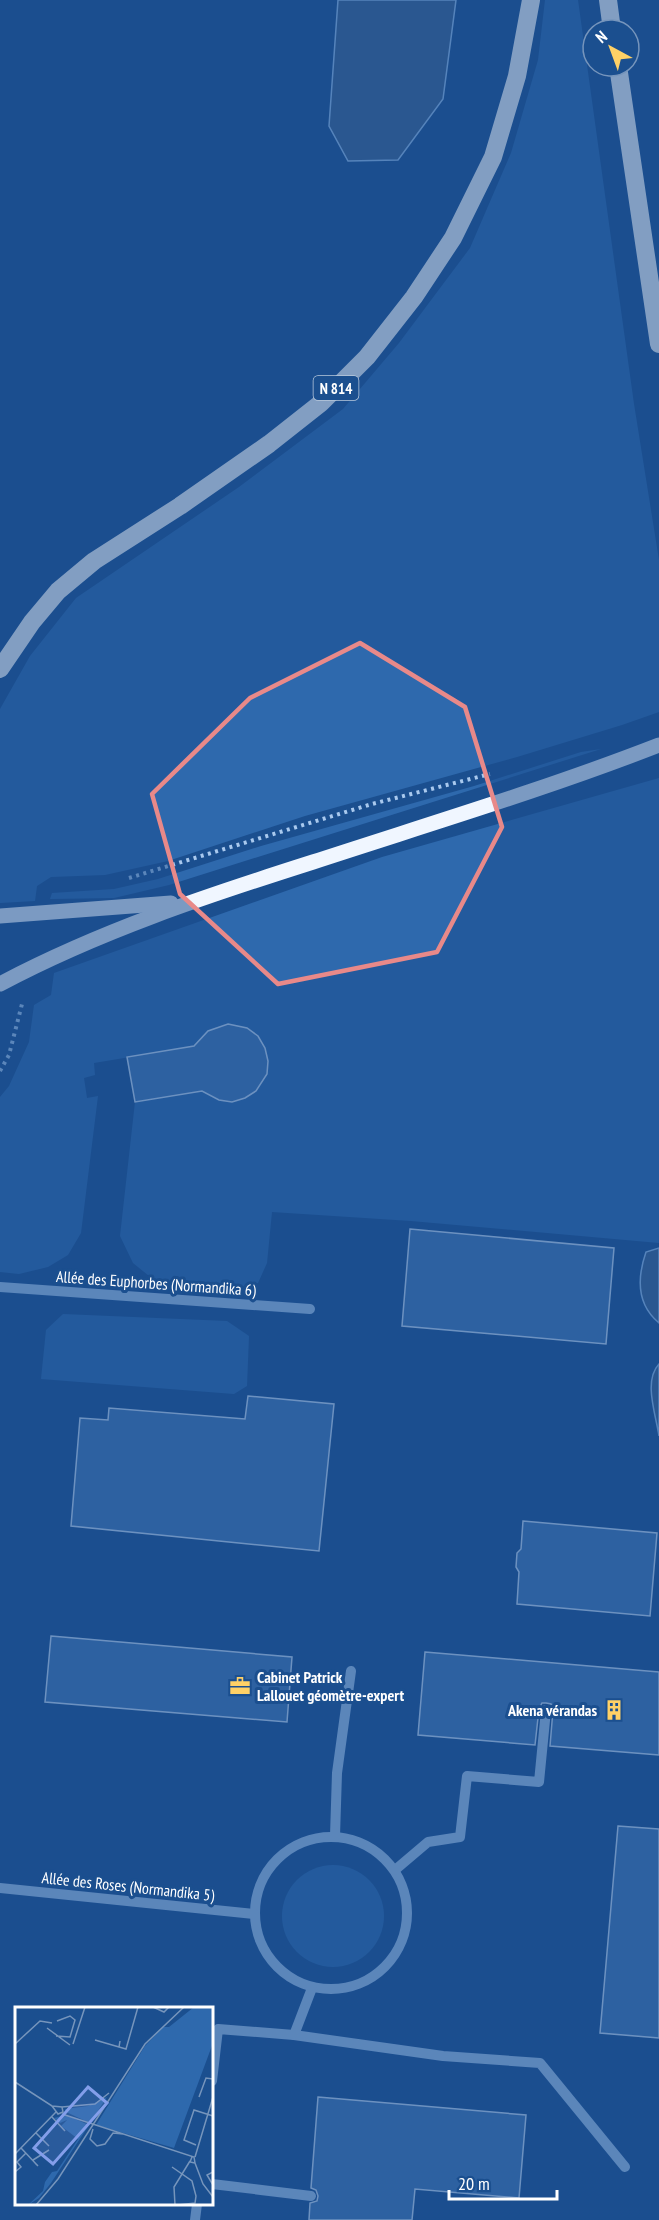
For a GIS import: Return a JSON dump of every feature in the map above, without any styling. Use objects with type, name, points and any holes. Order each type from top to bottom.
[{"type":"highway","name":"N 814","points":[[0,669],[32,622],[58,591],[94,561],[269,444],[321,403],[367,357],[414,297],[453,238],[493,157],[518,76],[531,0]]},
{"type":"highway","points":[[608,0],[610,18]]},
{"type":"highway","points":[[620,78],[659,344]]},
{"type":"main road","points":[[0,984],[45,960],[189,902],[659,746]]},
{"type":"main road","points":[[0,916],[189,902]]},
{"type":"lane","name":"Allée des Euphorbes (Normandika 6)","points":[[0,1287],[310,1309]]},
{"type":"lane","points":[[335,1836],[337,1773],[351,1671]]},
{"type":"lane","points":[[394,1870],[428,1842],[460,1837],[467,1776],[539,1782],[546,1710]]},
{"type":"lane","points":[[335,1836],[358,1842],[379,1853],[394,1870],[405,1894],[407,1921],[400,1946],[385,1968],[363,1983],[338,1990],[312,1988],[289,1978],[270,1961],[258,1939],[254,1914],[257,1889],[269,1867],[287,1850],[310,1839],[335,1836]]},
{"type":"lane","name":"Allée des Roses (Normandika 5)","points":[[0,1888],[254,1914]]},
{"type":"lane","points":[[294,2035],[312,1988]]},
{"type":"lane","points":[[213,2072],[218,2029],[294,2035],[443,2056],[540,2063],[625,2167]]},
{"type":"lane","points":[[213,2184],[311,2196]]},
{"type":"lane","points":[[195,2220],[197,2205]]},
{"type":"path","points":[[125,879],[372,804],[495,773]]},
{"type":"path","points":[[0,1071],[9,1055],[22,1004],[29,999]]},
{"type":"highlighted area","points":[[360,643],[465,707],[502,827],[437,952],[278,984],[180,894],[152,794],[250,698]]},
{"type":"shaded area","points":[[338,0],[456,0],[443,99],[398,160],[348,161],[329,126]]},
{"type":"shaded area","points":[[545,0],[578,0],[581,22],[581,78],[589,78],[634,404],[659,560],[659,712],[517,757],[305,816],[168,861],[105,875],[51,877],[37,886],[35,901],[0,903],[0,709],[30,656],[76,598],[239,487],[343,409],[399,343],[470,248],[511,153],[538,60]]},
{"type":"shaded area","points":[[601,749],[169,885],[114,898],[50,899],[52,893],[114,889],[158,879],[261,846],[474,786],[581,752]]},
{"type":"shaded area","points":[[659,778],[659,1243],[411,1221],[272,1212],[267,1263],[258,1283],[238,1288],[154,1280],[133,1263],[120,1236],[135,1102],[160,1052],[94,1063],[95,1075],[84,1078],[87,1098],[98,1096],[81,1233],[68,1255],[48,1267],[19,1274],[0,1272],[0,1097],[9,1086],[29,1042],[34,1005],[51,995],[54,973],[382,857]]},
{"type":"shaded area","points":[[659,1248],[659,1323],[646,1308],[640,1290],[640,1281],[646,1252]]},
{"type":"shaded area","points":[[63,1314],[227,1321],[249,1336],[247,1386],[234,1394],[41,1379],[46,1330]]},
{"type":"shaded area","points":[[659,1364],[659,1436],[651,1389],[654,1371]]},
{"type":"shaded area","points":[[333,1865],[352,1869],[369,1880],[380,1897],[384,1916],[380,1935],[369,1952],[352,1963],[333,1967],[314,1963],[297,1952],[286,1935],[282,1916],[286,1897],[297,1880],[314,1869]]},
{"type":"building","points":[[228,1024],[247,1028],[258,1036],[265,1048],[268,1061],[267,1074],[256,1091],[232,1102],[219,1100],[202,1091],[135,1102],[127,1057],[194,1046],[208,1031]]},
{"type":"building","points":[[410,1229],[614,1248],[606,1344],[402,1326]]},
{"type":"building","points":[[248,1396],[334,1404],[319,1551],[71,1526],[80,1418],[108,1420],[109,1408],[245,1419]]},
{"type":"building","points":[[523,1521],[657,1533],[650,1616],[517,1604],[519,1572],[516,1567],[517,1553],[521,1549]]},
{"type":"building","points":[[51,1636],[292,1657],[287,1722],[45,1702]]},
{"type":"building","points":[[425,1652],[659,1672],[659,1755],[550,1746],[553,1710],[551,1704],[546,1703],[542,1703],[539,1709],[535,1745],[418,1735]]},
{"type":"building","points":[[618,1826],[659,1829],[659,2038],[600,2033]]},
{"type":"building","points":[[318,2097],[526,2115],[519,2198],[415,2189],[412,2220],[309,2220],[310,2203],[317,2201],[318,2196],[316,2190],[311,2188]]},
{"type":"place","name":"Cabinet Patrick Lallouet géomètre-expert","points":[[240,1686]]},
{"type":"place","name":"Akena vérandas","points":[[614,1710]]}]
